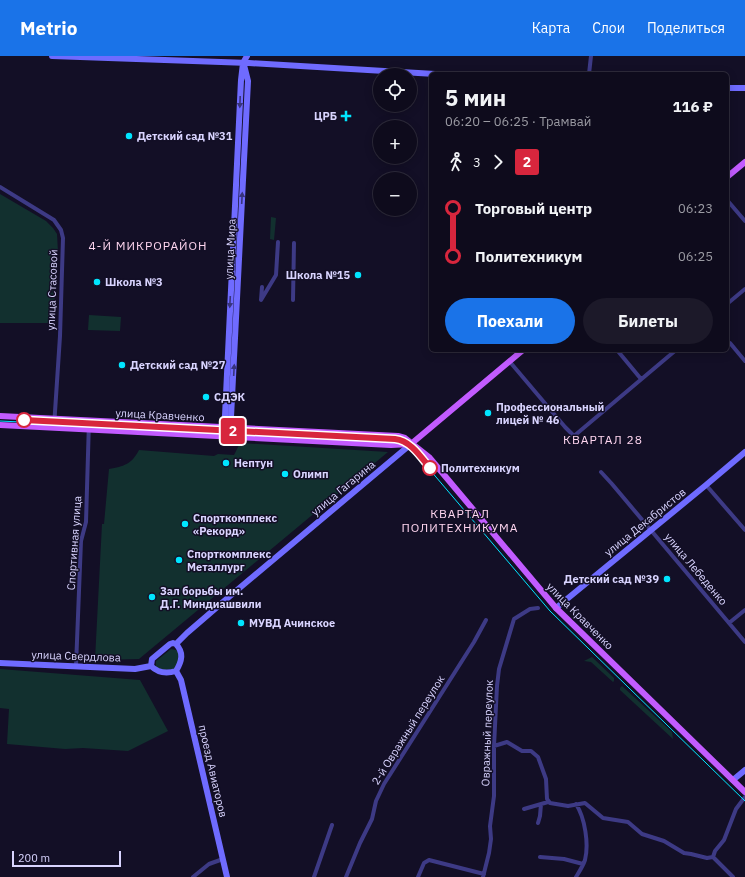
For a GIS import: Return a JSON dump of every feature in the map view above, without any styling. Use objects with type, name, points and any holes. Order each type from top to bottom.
[{"type":"main road","points":[[52,56],[244,63],[429,74]]},
{"type":"main road","points":[[244,63],[247,56]]},
{"type":"main road","name":"улица Мира","points":[[227,437],[241,160],[248,81],[244,63]]},
{"type":"main road","points":[[729,88],[745,88]]},
{"type":"main road","points":[[729,176],[745,162]]},
{"type":"main road","name":"улица Гагарина","points":[[176,644],[230,596],[521,352]]},
{"type":"main road","name":"улица Кравченко","points":[[0,416],[212,428],[398,436],[405,438],[429,458],[556,608],[745,792]]},
{"type":"main road","name":"улица Кравченко","points":[[0,424],[247,438],[397,445],[411,444]]},
{"type":"main road","name":"улица Декабристов","points":[[556,608],[745,452]]},
{"type":"main road","points":[[170,644],[176,644],[182,653],[180,665],[176,671],[156,671],[151,666],[152,659],[170,644]]},
{"type":"main road","name":"улица Свердлова","points":[[0,663],[135,669],[151,666]]},
{"type":"main road","name":"проезд Авиаторов","points":[[176,671],[181,680],[227,877]]},
{"type":"main road","points":[[733,780],[745,770]]},
{"type":"street","points":[[589,72],[591,56]]},
{"type":"street","name":"улица Стасовой","points":[[0,187],[54,220],[61,230],[63,238],[54,427]]},
{"type":"street","points":[[729,202],[745,221]]},
{"type":"street","points":[[262,287],[261,300],[276,275],[278,242]]},
{"type":"street","points":[[293,300],[294,243]]},
{"type":"street","points":[[729,302],[745,289]]},
{"type":"street","points":[[730,343],[745,361]]},
{"type":"street","points":[[619,352],[641,379]]},
{"type":"street","points":[[510,362],[574,436],[674,352]]},
{"type":"street","name":"Спортивная улица","points":[[76,666],[81,541],[86,522],[89,421]]},
{"type":"street","points":[[111,430],[112,422]]},
{"type":"street","points":[[174,426],[174,434]]},
{"type":"street","points":[[211,436],[212,428]]},
{"type":"street","points":[[247,429],[247,438]]},
{"type":"street","points":[[277,430],[277,439]]},
{"type":"street","points":[[346,442],[347,434]]},
{"type":"street","points":[[397,445],[398,436]]},
{"type":"street","name":"улица Лебеденко","points":[[601,472],[745,642]]},
{"type":"street","points":[[706,485],[745,530]]},
{"type":"street","name":"Овражный переулок","points":[[484,875],[491,839],[490,826],[494,796],[494,746],[498,680],[512,622],[516,617],[530,609],[538,608]]},
{"type":"street","points":[[729,623],[745,610]]},
{"type":"street","name":"2-й Овражный переулок","points":[[346,877],[372,819],[376,801],[384,784],[466,655],[486,620]]},
{"type":"street","points":[[494,746],[507,742],[522,751],[531,751],[536,754],[540,760],[546,779],[548,802]]},
{"type":"street","points":[[713,857],[715,851],[724,840],[734,813],[745,798]]},
{"type":"street","points":[[524,809],[548,802],[565,806],[585,803],[603,818],[628,822],[642,834],[664,841],[684,853],[707,858],[713,857]]},
{"type":"street","points":[[538,823],[541,804]]},
{"type":"street","points":[[576,804],[583,818],[587,849],[583,864],[576,877]]},
{"type":"street","points":[[314,877],[332,824]]},
{"type":"street","points":[[540,857],[564,859],[583,864]]},
{"type":"street","points":[[713,857],[733,877]]},
{"type":"street","points":[[193,877],[209,864],[223,859]]},
{"type":"street","points":[[418,877],[424,863],[429,860],[484,875]]},
{"type":"green space","points":[[0,194],[46,221],[57,234],[58,252],[53,323],[0,323]]},
{"type":"green space","points":[[271,217],[276,218],[274,240],[270,239]]},
{"type":"green space","points":[[89,315],[121,317],[120,331],[88,330]]},
{"type":"green space","name":"Спорткомплекс Металлург","points":[[240,443],[388,452],[139,659],[95,660],[102,524],[104,524],[109,469],[127,464],[133,459],[139,450],[214,456],[218,454],[234,455]]},
{"type":"green space","points":[[171,649],[176,650],[180,654],[174,669],[163,670],[156,667],[156,661]]},
{"type":"green space","points":[[592,657],[614,678],[613,682],[591,662],[584,661]]},
{"type":"green space","points":[[0,669],[140,680],[168,731],[128,751],[83,748],[65,749],[7,744],[9,709],[0,708]]},
{"type":"green space","points":[[622,686],[672,732],[673,739],[620,690]]},
{"type":"tram line","name":"2","points":[[24,420],[400,439],[410,445],[430,468]]},
{"type":"tram line","points":[[0,421],[386,440],[399,441],[409,446],[550,611],[745,801]]},
{"type":"place","name":"ЦРБ","points":[[346,116]]},
{"type":"place","name":"Детский сад №31","points":[[129,136]]},
{"type":"place","name":"Школа №15","points":[[358,275]]},
{"type":"place","name":"Школа №3","points":[[97,282]]},
{"type":"place","name":"Детский сад №27","points":[[122,365]]},
{"type":"place","name":"СДЭК","points":[[206,397]]},
{"type":"place","name":"Профессиональный лицей № 46","points":[[488,413]]},
{"type":"place","name":"Нептун","points":[[226,463]]},
{"type":"place","name":"Политехникум","points":[[430,468]]},
{"type":"place","name":"Олимп","points":[[285,474]]},
{"type":"place","name":"Спорткомплекс «Рекорд»","points":[[185,524]]},
{"type":"place","name":"Спорткомплекс Металлург","points":[[179,560]]},
{"type":"place","name":"Детский сад №39","points":[[667,579]]},
{"type":"place","name":"Зал борьбы им. Д.Г. Миндиашвили","points":[[152,597]]},
{"type":"place","name":"МУВД Ачинское","points":[[241,623]]},
{"type":"district","name":"4-Й МИКРОРАЙОН","points":[[148,246]]},
{"type":"district","name":"КВАРТАЛ 28","points":[[603,440]]},
{"type":"district","name":"КВАРТАЛ ПОЛИТЕХНИКУМА","points":[[460,521]]}]
